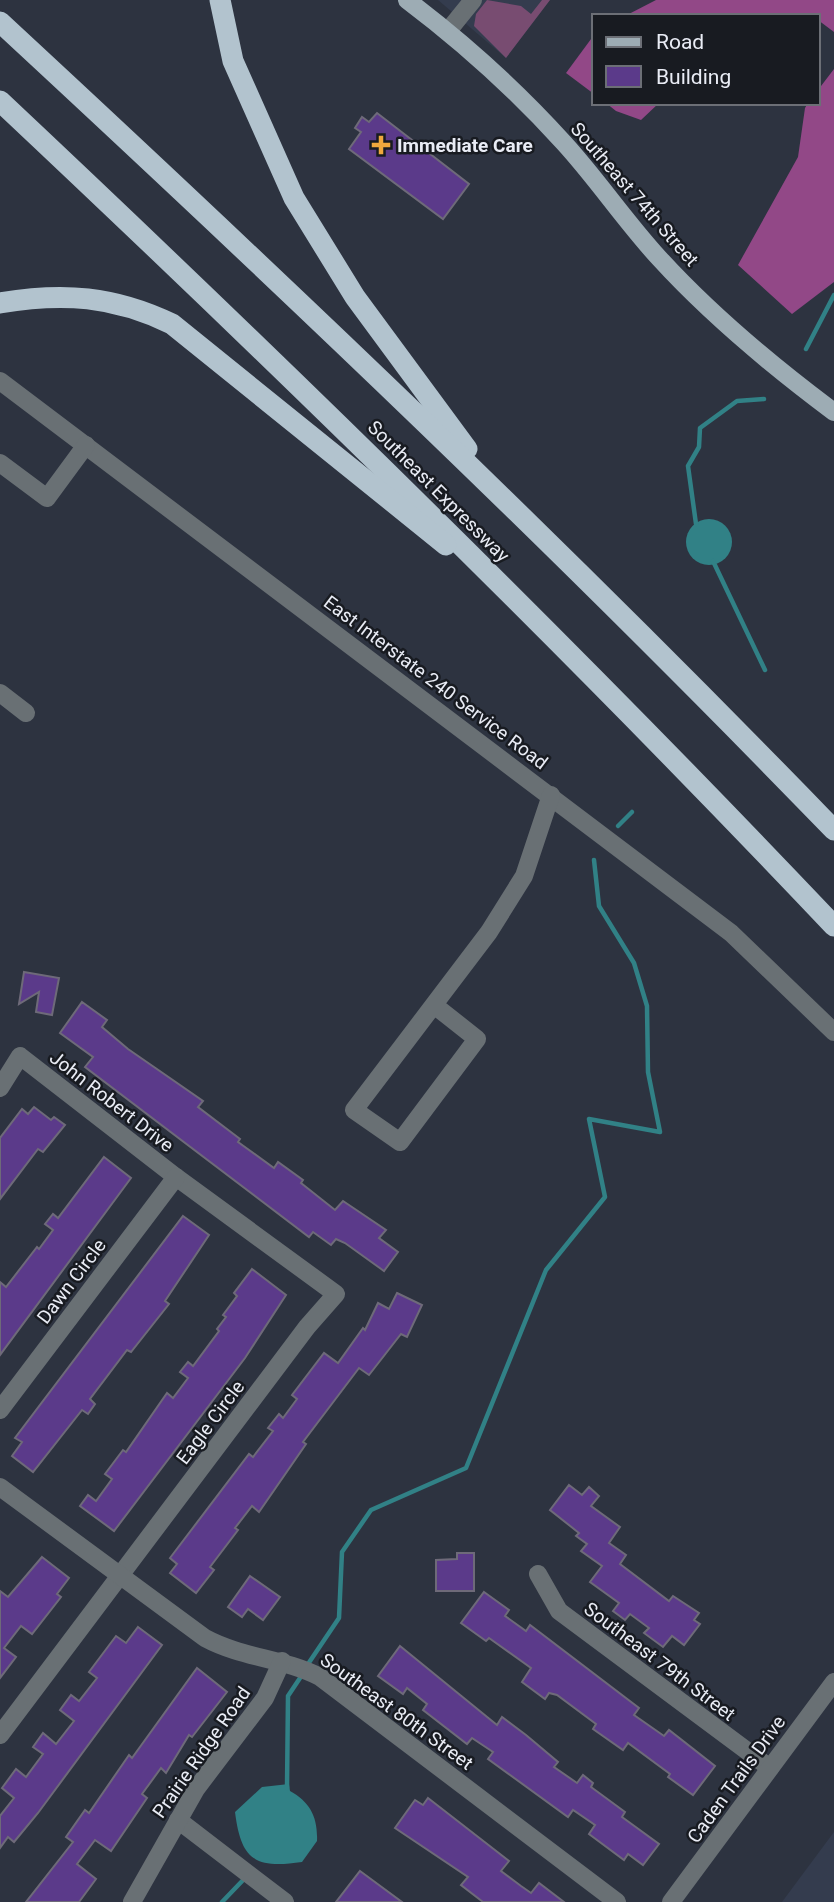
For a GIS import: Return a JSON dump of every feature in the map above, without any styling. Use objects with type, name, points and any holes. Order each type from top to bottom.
[{"type":"highway","points":[[220,0],[233,61],[294,198],[355,297],[496,491]]},
{"type":"highway","name":"Southeast Expressway","points":[[0,22],[292,292],[496,491],[834,830]]},
{"type":"highway","name":"Southeast Expressway","points":[[0,101],[231,319],[509,593],[834,926]]},
{"type":"highway","points":[[0,303],[50,295],[97,298],[134,307],[172,324],[195,340],[385,499],[509,593]]},
{"type":"main road","name":"Southeast 74th Street","points":[[407,0],[483,61],[565,144],[630,225],[691,291],[738,335],[834,412]]},
{"type":"street","points":[[448,31],[473,0]]},
{"type":"street","name":"East Interstate 240 Service Road","points":[[0,381],[732,933],[834,1031]]},
{"type":"street","points":[[0,464],[47,498],[86,445]]},
{"type":"street","points":[[0,693],[26,713]]},
{"type":"street","points":[[434,1005],[477,1039],[400,1142],[354,1110],[489,932],[524,876],[551,795]]},
{"type":"street","name":"John Robert Drive","points":[[0,1088],[20,1056],[176,1177]]},
{"type":"street","name":"Dawn Circle","points":[[0,1410],[176,1177]]},
{"type":"street","name":"Eagle Circle","points":[[0,1735],[307,1327],[336,1294],[176,1177]]},
{"type":"street","name":"Southeast 80th Street","points":[[0,1487],[205,1639],[241,1654],[289,1663],[320,1677],[617,1902]]},
{"type":"street","name":"Southeast 79th Street","points":[[538,1574],[559,1611],[770,1768]]},
{"type":"street","name":"Prairie Ridge Road","points":[[132,1902],[197,1790],[289,1663]]},
{"type":"street","name":"Caden Trails Drive","points":[[671,1902],[834,1682]]},
{"type":"street","points":[[178,1820],[285,1902]]},
{"type":"shaded area","points":[[438,0],[550,0],[506,58]]},
{"type":"shaded area","points":[[487,0],[521,6],[531,14],[542,0],[550,0],[506,58],[474,26],[476,14]]},
{"type":"shaded area","points":[[656,0],[834,0],[834,32],[820,22],[820,14],[629,14]]},
{"type":"shaded area","points":[[592,38],[592,92],[566,73]]},
{"type":"shaded area","points":[[834,69],[834,282],[792,314],[738,265],[798,157],[805,108],[807,105],[820,105],[820,87]]},
{"type":"shaded area","points":[[608,105],[657,105],[641,120],[616,111]]},
{"type":"shaded area","points":[[709,519],[726,525],[732,542],[726,559],[709,565],[692,559],[686,542],[692,525]]},
{"type":"shaded area","points":[[289,1784],[290,1791],[303,1800],[311,1811],[316,1825],[317,1841],[302,1862],[261,1862],[246,1850],[241,1841],[235,1812],[262,1787]]},
{"type":"shaded area","points":[[834,1832],[834,1902],[782,1902]]},
{"type":"building","points":[[377,113],[469,184],[443,219],[349,149],[361,132],[355,128],[362,117],[369,122]]},
{"type":"building","points":[[24,972],[59,978],[52,1015],[36,1012],[39,992],[19,1004]]},
{"type":"building","points":[[82,1002],[107,1020],[102,1027],[128,1049],[203,1101],[198,1107],[240,1139],[238,1142],[274,1168],[278,1162],[303,1180],[301,1183],[335,1210],[343,1201],[386,1230],[379,1238],[398,1252],[384,1271],[345,1243],[336,1239],[331,1245],[313,1232],[309,1237],[85,1067],[93,1057],[60,1033]]},
{"type":"building","points":[[34,1107],[51,1120],[54,1117],[65,1125],[43,1152],[38,1149],[0,1199],[0,1138],[22,1109],[28,1114]]},
{"type":"building","points":[[104,1157],[131,1178],[0,1355],[0,1282],[6,1287],[37,1247],[39,1249],[53,1230],[45,1224],[53,1214],[58,1218]]},
{"type":"building","points":[[183,1216],[209,1235],[165,1301],[169,1304],[131,1352],[127,1350],[90,1399],[95,1404],[88,1414],[82,1410],[33,1472],[12,1456],[22,1442],[15,1438]]},
{"type":"building","points":[[252,1269],[286,1295],[245,1358],[114,1531],[80,1506],[88,1495],[96,1501],[112,1479],[105,1474],[123,1450],[126,1452],[167,1393],[173,1398],[188,1378],[180,1372],[188,1362],[193,1366],[219,1331],[217,1329],[226,1317],[223,1315],[237,1296],[234,1293]]},
{"type":"building","points":[[397,1293],[422,1305],[407,1337],[401,1334],[369,1375],[359,1368],[303,1442],[306,1444],[259,1512],[252,1506],[235,1528],[238,1530],[210,1567],[214,1570],[196,1593],[170,1573],[177,1564],[170,1558],[249,1454],[253,1457],[273,1431],[268,1428],[279,1414],[283,1418],[297,1399],[292,1395],[324,1353],[338,1363],[363,1328],[365,1330],[378,1303],[389,1309]]},
{"type":"building","points":[[569,1485],[582,1495],[589,1487],[599,1496],[591,1506],[620,1527],[609,1543],[626,1555],[620,1564],[669,1601],[673,1596],[699,1613],[694,1620],[700,1624],[684,1645],[672,1636],[663,1647],[644,1633],[649,1628],[630,1614],[625,1620],[613,1611],[619,1603],[590,1582],[602,1566],[581,1551],[587,1544],[576,1536],[579,1533],[550,1510]]},
{"type":"building","points":[[457,1553],[474,1553],[474,1591],[436,1591],[436,1560],[457,1559]]},
{"type":"building","points":[[42,1557],[69,1578],[57,1594],[61,1597],[32,1634],[21,1626],[4,1648],[16,1657],[0,1678],[0,1591],[8,1597]]},
{"type":"building","points":[[250,1576],[280,1597],[263,1620],[248,1609],[242,1617],[228,1607]]},
{"type":"building","points":[[484,1592],[509,1610],[505,1616],[526,1631],[530,1625],[639,1708],[634,1715],[664,1736],[669,1730],[715,1766],[693,1795],[628,1743],[623,1750],[593,1729],[596,1724],[557,1695],[549,1693],[545,1699],[522,1682],[531,1668],[489,1638],[486,1641],[461,1623]]},
{"type":"building","points":[[138,1627],[162,1645],[38,1813],[14,1842],[8,1837],[0,1848],[0,1816],[14,1798],[2,1788],[16,1769],[26,1777],[43,1754],[33,1747],[43,1733],[56,1744],[74,1721],[60,1710],[71,1695],[79,1701],[97,1678],[89,1672],[116,1636],[126,1643]]},
{"type":"building","points":[[400,1646],[497,1725],[502,1717],[526,1735],[558,1762],[554,1767],[577,1783],[583,1775],[593,1783],[591,1787],[625,1812],[622,1817],[659,1844],[643,1865],[628,1854],[624,1860],[589,1834],[595,1825],[573,1810],[568,1817],[488,1759],[493,1752],[472,1738],[467,1744],[423,1710],[427,1704],[407,1688],[403,1694],[378,1676]]},
{"type":"building","points":[[197,1668],[227,1692],[192,1737],[189,1735],[166,1773],[161,1768],[142,1794],[147,1798],[111,1851],[95,1840],[77,1864],[96,1879],[79,1902],[26,1902],[73,1842],[66,1837],[85,1810],[89,1813],[129,1755],[132,1758]]},
{"type":"building","points":[[428,1798],[509,1861],[501,1871],[531,1893],[539,1883],[564,1902],[483,1902],[461,1885],[468,1877],[395,1828],[415,1800],[423,1805]]},
{"type":"building","points":[[360,1871],[402,1902],[336,1902]]},
{"type":"waterway","points":[[806,349],[834,295]]},
{"type":"waterway","points":[[696,524],[688,466],[699,447],[700,428],[737,401],[764,399]]},
{"type":"waterway","points":[[713,561],[765,670]]},
{"type":"waterway","points":[[618,826],[632,812]]},
{"type":"waterway","points":[[306,1667],[339,1618],[342,1552],[371,1510],[466,1468],[546,1270],[605,1197],[589,1119],[660,1132],[648,1072],[647,1006],[634,963],[599,906],[594,860]]},
{"type":"waterway","points":[[287,1788],[288,1696],[302,1675]]},
{"type":"waterway","points":[[222,1902],[246,1877]]},
{"type":"place","name":"Immediate Care","points":[[381,145]]}]
